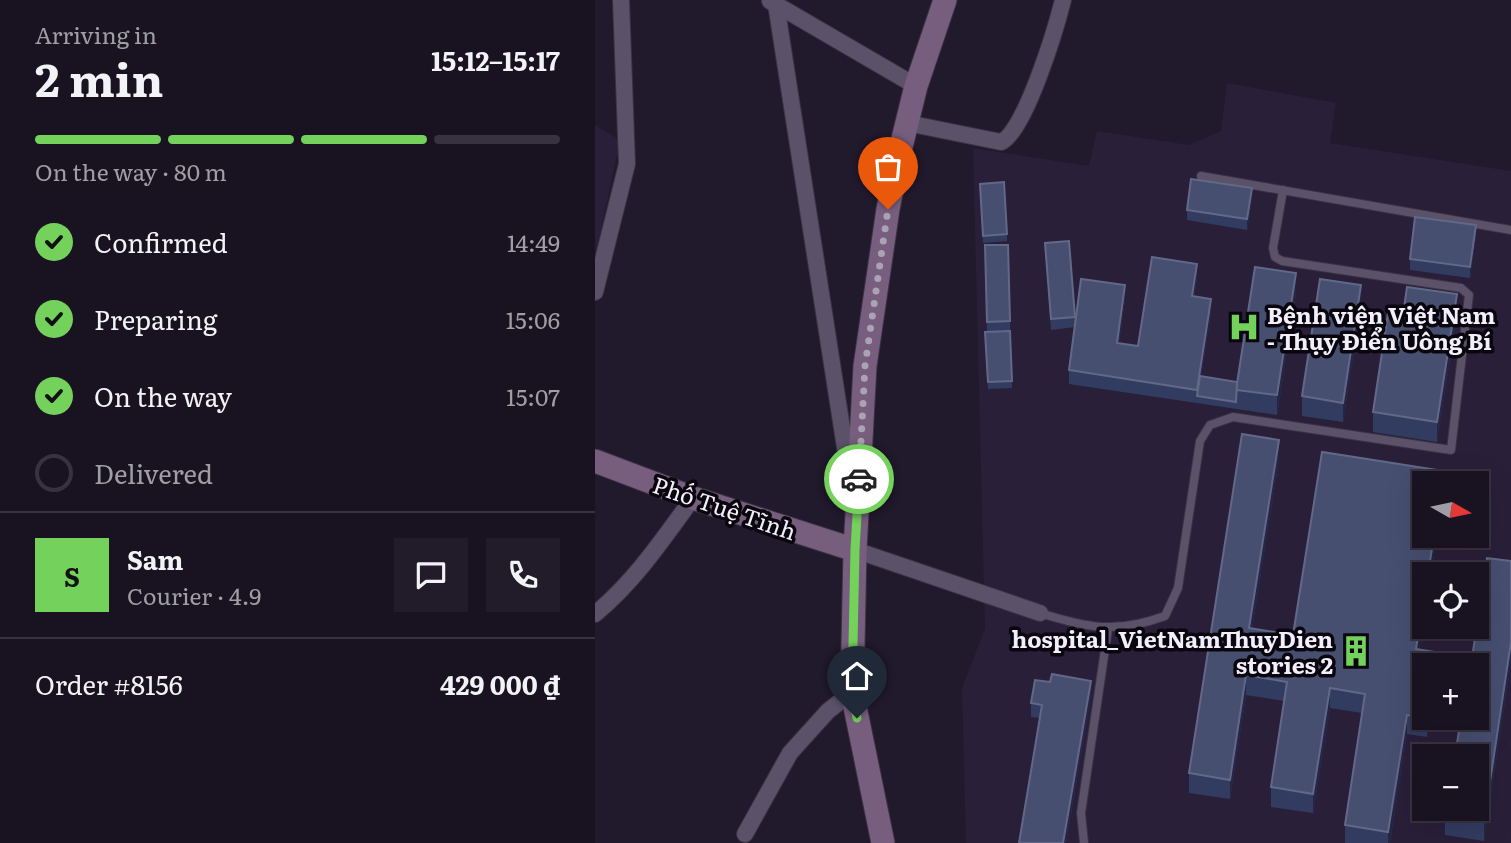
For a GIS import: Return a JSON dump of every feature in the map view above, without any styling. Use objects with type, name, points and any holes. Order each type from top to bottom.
[{"type":"main road","points":[[887,840],[867,771],[852,692],[865,366],[888,209],[907,122],[916,86],[945,0]]},
{"type":"main road","name":"Phố Tuệ Tĩnh","points":[[595,461],[693,498],[856,540]]},
{"type":"street","points":[[595,292],[627,164],[621,0]]},
{"type":"street","points":[[907,122],[1001,142],[1008,139],[1015,130],[1044,64],[1063,0]]},
{"type":"street","points":[[771,2],[916,86]]},
{"type":"street","points":[[771,2],[856,540],[1040,613]]},
{"type":"street","points":[[595,614],[652,556],[693,498]]},
{"type":"street","points":[[745,834],[790,753],[828,711],[852,692]]},
{"type":"lane","points":[[1201,176],[1511,230]]},
{"type":"lane","points":[[1040,613],[1072,623],[1108,629],[1142,624],[1165,616],[1178,588],[1200,441],[1210,425],[1233,417],[1451,450],[1469,295],[1461,288],[1282,261],[1275,257],[1273,248],[1283,190]]},
{"type":"lane","points":[[1084,843],[1081,814],[1108,629]]},
{"type":"shaded area","name":"Bệnh viện Việt Nam - Thụy Điển Uông Bí","points":[[1227,83],[1336,103],[1330,143],[1511,171],[1511,843],[966,843],[962,688],[985,629],[973,148],[1089,166],[1097,131],[1189,145],[1221,131]]},
{"type":"shaded area","points":[[595,125],[620,140],[595,259]]},
{"type":"building","points":[[1191,179],[1252,188],[1247,219],[1187,210]]},
{"type":"building","points":[[1004,182],[1007,234],[983,236],[980,184]]},
{"type":"building","points":[[1415,217],[1476,225],[1470,267],[1410,259]]},
{"type":"building","points":[[1069,241],[1075,317],[1051,319],[1045,243]]},
{"type":"building","points":[[985,245],[1008,245],[1010,321],[987,322]]},
{"type":"building","points":[[1152,257],[1197,264],[1192,296],[1211,299],[1197,390],[1069,370],[1081,279],[1125,285],[1117,343],[1138,346]]},
{"type":"building","points":[[1255,267],[1296,273],[1277,395],[1236,390]]},
{"type":"building","points":[[1320,279],[1361,285],[1343,403],[1302,396]]},
{"type":"building","points":[[1407,287],[1457,294],[1437,422],[1373,412],[1388,313],[1403,315]]},
{"type":"building","points":[[1010,331],[1012,381],[988,382],[985,332]]},
{"type":"building","points":[[1200,376],[1237,382],[1236,402],[1197,396]]},
{"type":"building","name":"hospital_VietNamThuyDien stories 2","points":[[1242,434],[1279,440],[1249,628],[1293,635],[1322,452],[1444,471],[1412,471],[1412,548],[1432,548],[1430,562],[1412,562],[1412,639],[1418,639],[1416,649],[1441,653],[1412,653],[1412,716],[1407,715],[1388,832],[1345,825],[1365,694],[1330,688],[1313,794],[1271,787],[1287,682],[1246,675],[1230,780],[1189,773]]},
{"type":"building","name":"hospital_VietNamThuyDien stories 2","points":[[1487,558],[1511,561],[1511,642],[1489,789],[1489,744],[1457,744],[1459,730],[1489,730],[1489,653],[1473,653],[1475,639],[1489,639]]},
{"type":"building","points":[[1052,674],[1091,681],[1063,843],[1019,843],[1042,705],[1031,703],[1035,680],[1050,682]]},
{"type":"way so far","points":[[859,479],[865,366],[888,209]]},
{"type":"place","name":"Bệnh viện Việt Nam - Thụy Điển Uông Bí","points":[[1244,327]]},
{"type":"place","name":"hospital_VietNamThuyDien stories 2","points":[[1356,651]]},
{"type":"route","points":[[857,718],[852,692],[859,479]]}]
